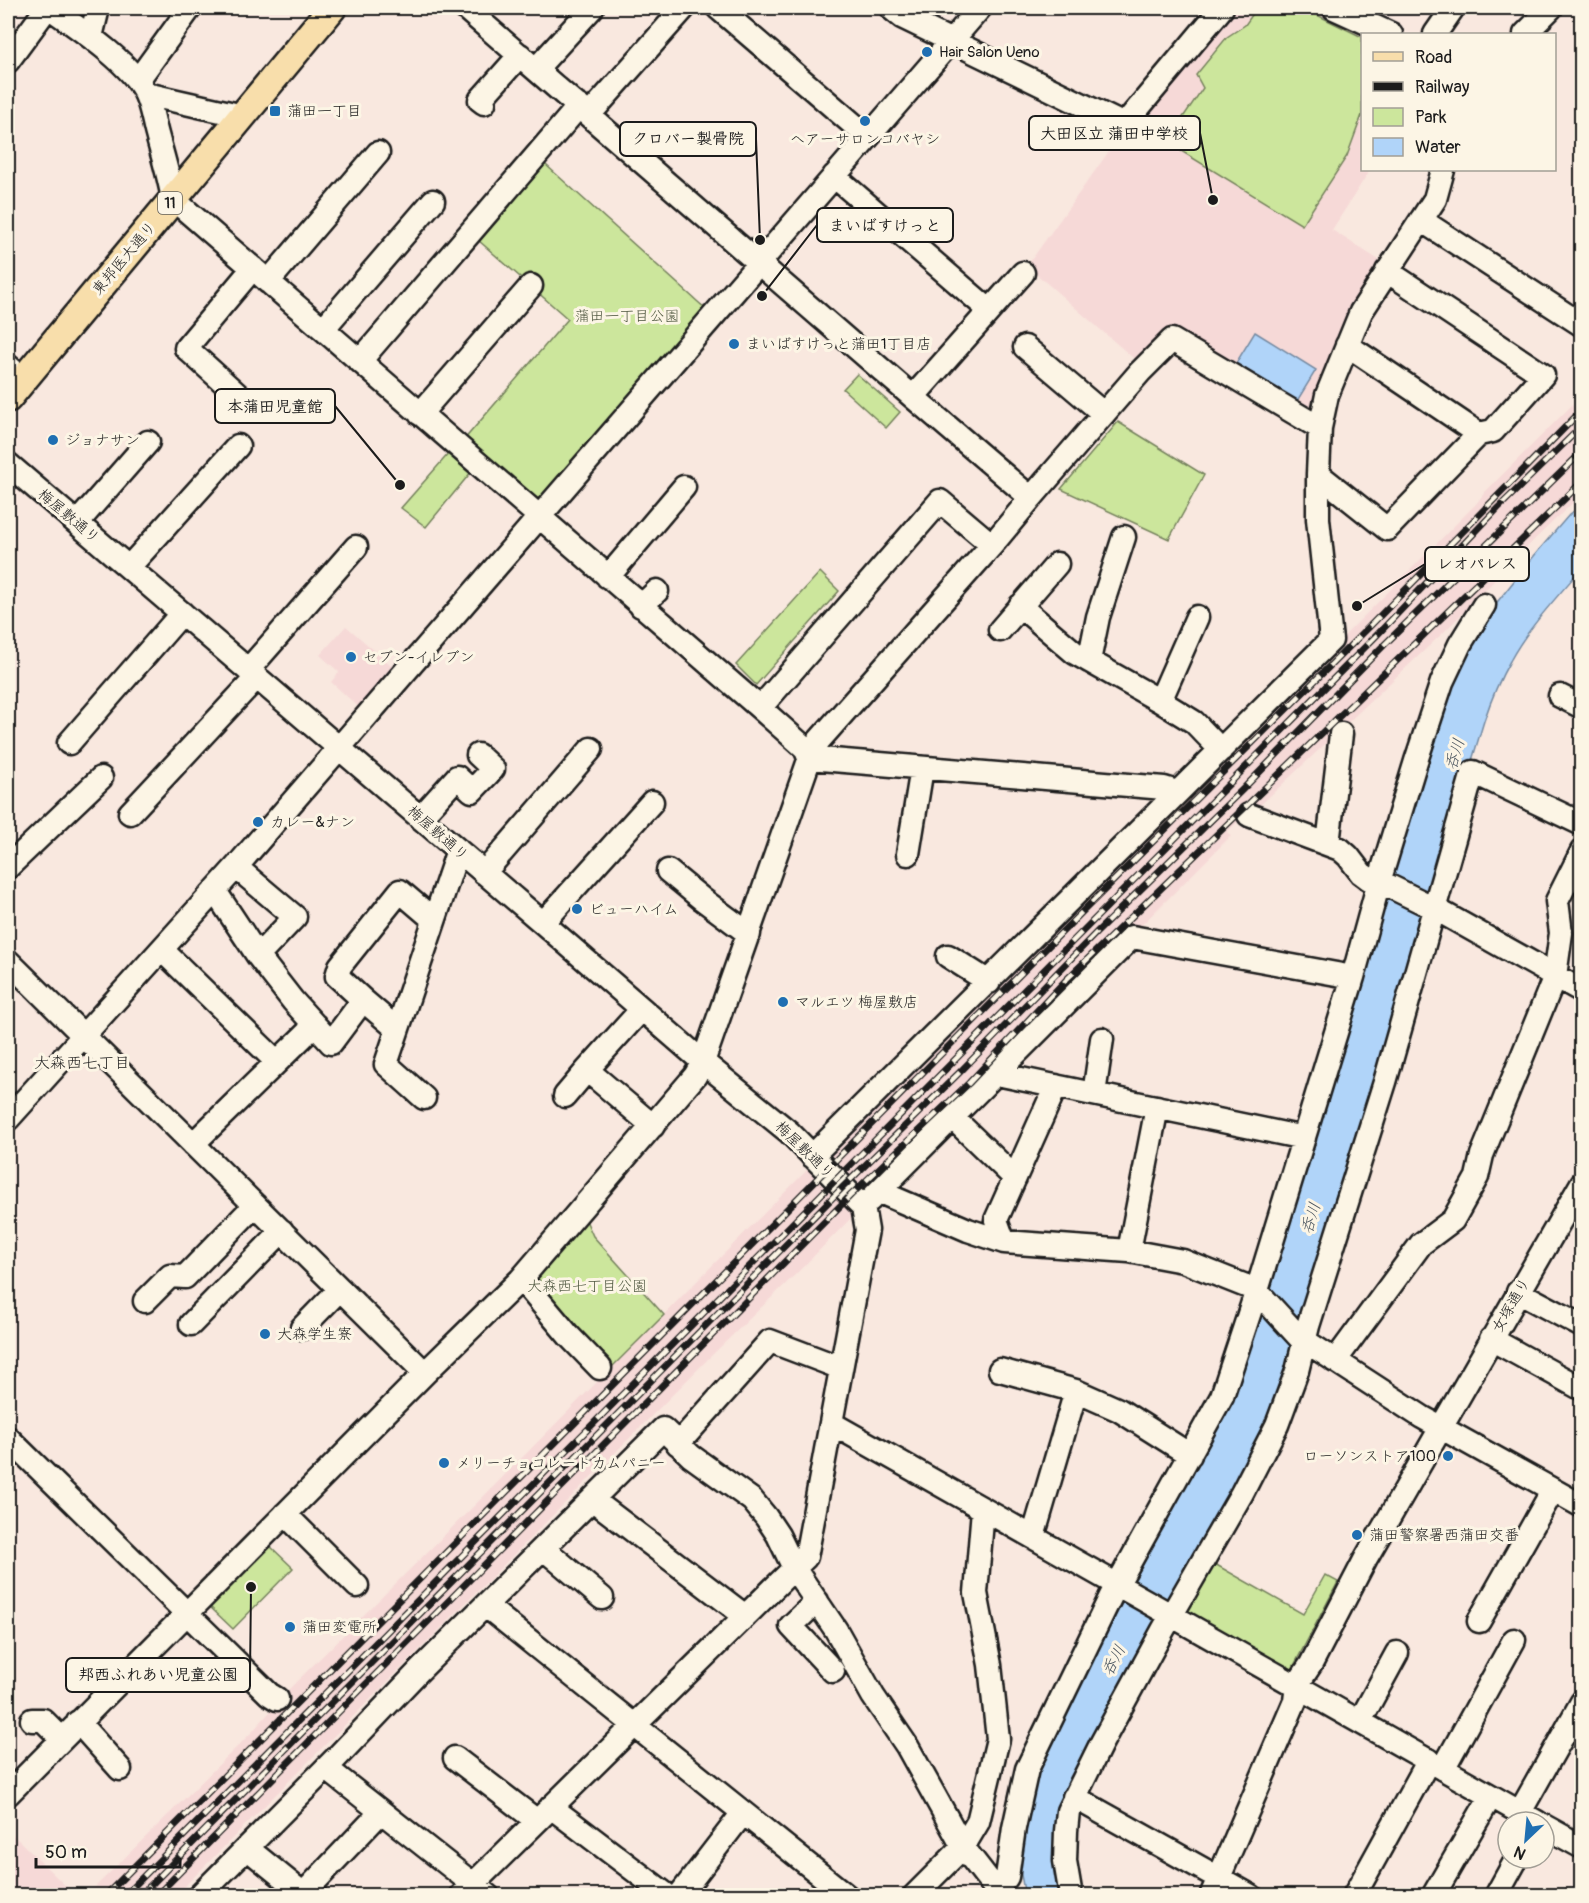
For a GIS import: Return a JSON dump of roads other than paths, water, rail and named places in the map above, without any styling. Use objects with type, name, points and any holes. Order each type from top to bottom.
[{"type":"main road","name":"東邦医大通り","points":[[13,381],[173,199],[332,8]]},
{"type":"street","points":[[8,61],[49,8],[91,37],[141,86],[243,116]]},
{"type":"street","points":[[91,37],[98,8]]},
{"type":"street","points":[[190,8],[143,73],[141,86],[168,172],[173,199],[608,577],[649,599],[760,708],[806,748],[809,758]]},
{"type":"street","points":[[465,8],[584,111],[662,174],[759,263],[844,334],[913,397],[1031,498]]},
{"type":"street","points":[[484,103],[480,100],[592,8]]},
{"type":"street","points":[[360,361],[584,111],[684,8]]},
{"type":"street","points":[[718,8],[868,137]]},
{"type":"street","points":[[891,8],[902,17],[1124,125],[1222,8]]},
{"type":"street","points":[[8,1119],[83,1036],[133,975],[162,950],[216,891],[980,8]]},
{"type":"street","points":[[1334,8],[1389,33]]},
{"type":"street","points":[[1436,33],[1453,8]]},
{"type":"street","points":[[1526,33],[1551,8]]},
{"type":"street","points":[[249,405],[186,348],[261,275],[378,153]]},
{"type":"street","points":[[812,1156],[1331,640],[1318,519],[1320,428],[1327,394],[1361,312],[1435,199],[1443,171]]},
{"type":"street","points":[[834,176],[989,310]]},
{"type":"street","points":[[323,329],[433,201]]},
{"type":"street","points":[[1421,220],[1581,325]]},
{"type":"street","points":[[1318,474],[1387,529],[1479,434],[1493,431],[1543,375],[1388,271]]},
{"type":"street","points":[[913,397],[1023,273]]},
{"type":"street","points":[[420,414],[531,286]]},
{"type":"street","points":[[8,1794],[425,1373],[521,1280],[695,1076],[703,1062],[749,934],[766,868],[817,742],[992,545],[1104,414],[1172,340],[1320,428]]},
{"type":"street","points":[[1347,345],[1479,434]]},
{"type":"street","points":[[1025,347],[1104,414]]},
{"type":"street","points":[[77,523],[148,442]]},
{"type":"street","points":[[129,567],[238,446]]},
{"type":"street","name":"梅屋敷通り","points":[[8,464],[642,1009],[670,1026],[703,1062],[789,1132],[863,1207]]},
{"type":"street","points":[[608,577],[684,487]]},
{"type":"street","points":[[760,708],[940,501],[992,545]]},
{"type":"street","points":[[1089,661],[1098,617],[1125,537]]},
{"type":"street","points":[[130,813],[253,673],[356,547]]},
{"type":"street","points":[[1000,630],[1057,564]]},
{"type":"street","points":[[199,1896],[419,1671],[663,1429],[705,1467],[752,1500],[766,1517],[778,1535],[794,1568],[836,1630],[873,1696],[907,1746],[963,1847],[999,1893],[1007,1877],[1014,1828],[1027,1769],[1120,1586],[1222,1396],[1258,1292],[1442,682],[1460,644],[1484,605]]},
{"type":"street","points":[[1020,606],[1075,653],[1194,722],[1221,750]]},
{"type":"street","points":[[69,743],[182,613]]},
{"type":"street","points":[[1160,701],[1197,617]]},
{"type":"street","points":[[1560,696],[1581,706]]},
{"type":"street","points":[[1328,843],[1341,734]]},
{"type":"street","points":[[484,873],[591,749]]},
{"type":"street","points":[[420,818],[457,777],[472,791],[493,769],[478,755]]},
{"type":"street","points":[[809,758],[1164,788],[1177,792]]},
{"type":"street","points":[[908,854],[922,768]]},
{"type":"street","points":[[1071,1896],[1065,1861],[1068,1810],[1169,1613],[1242,1492],[1277,1425],[1297,1371],[1302,1339],[1385,1082],[1432,907],[1473,772],[1581,824]]},
{"type":"street","points":[[8,867],[101,778]]},
{"type":"street","points":[[543,923],[652,802]]},
{"type":"street","points":[[1250,814],[1328,843],[1348,856],[1361,873],[1369,879],[1432,907],[1581,991]]},
{"type":"street","points":[[424,1098],[386,1064],[458,850]]},
{"type":"street","points":[[1335,1361],[1421,1244],[1453,1220],[1477,1177],[1482,1155],[1555,976],[1561,933],[1557,901],[1581,852]]},
{"type":"street","points":[[236,867],[295,917],[258,956]]},
{"type":"street","points":[[668,871],[749,934]]},
{"type":"street","points":[[216,891],[258,956],[293,1001],[331,1043],[363,1000]]},
{"type":"street","points":[[397,1029],[337,976],[340,966],[400,891],[434,920]]},
{"type":"street","points":[[326,1768],[474,1892],[544,1814],[806,1557],[867,1230],[863,1207],[1132,937],[1353,977]]},
{"type":"street","points":[[162,950],[277,1062]]},
{"type":"street","points":[[948,956],[989,982]]},
{"type":"street","points":[[8,962],[425,1373]]},
{"type":"street","points":[[566,1096],[642,1009]]},
{"type":"street","points":[[194,1144],[315,1025]]},
{"type":"street","points":[[1094,1094],[1102,1039]]},
{"type":"street","points":[[587,1070],[653,1125]]},
{"type":"street","points":[[997,1074],[1304,1138]]},
{"type":"street","points":[[1004,1242],[996,1220],[1056,1086]]},
{"type":"street","points":[[1129,1251],[1157,1107]]},
{"type":"street","points":[[953,1118],[1015,1178]]},
{"type":"street","name":"女塚通り","points":[[1215,1887],[1295,1701],[1297,1685],[1311,1664],[1366,1558],[1440,1427],[1581,1183]]},
{"type":"street","points":[[880,1192],[968,1230],[1004,1242],[1129,1251],[1183,1261],[1258,1292],[1302,1339],[1335,1361],[1422,1418],[1581,1506]]},
{"type":"street","points":[[145,1301],[170,1276],[186,1277],[255,1205]]},
{"type":"street","points":[[192,1324],[282,1231]]},
{"type":"street","points":[[521,1280],[600,1368]]},
{"type":"street","points":[[302,1328],[340,1289]]},
{"type":"street","points":[[1518,1292],[1581,1326]]},
{"type":"street","points":[[1491,1339],[1581,1389]]},
{"type":"street","points":[[678,1444],[770,1341],[841,1368]]},
{"type":"street","points":[[1000,1370],[1076,1391],[1119,1410],[1190,1455]]},
{"type":"street","points":[[1033,1537],[1076,1391]]},
{"type":"street","points":[[831,1423],[1516,1810]]},
{"type":"street","points":[[8,1438],[269,1694],[277,1699]]},
{"type":"street","points":[[1479,1621],[1553,1490]]},
{"type":"street","points":[[592,1500],[745,1616]]},
{"type":"street","points":[[914,1896],[963,1847],[978,1822],[998,1739],[990,1665],[976,1593],[983,1509]]},
{"type":"street","points":[[285,1514],[357,1586]]},
{"type":"street","points":[[544,1549],[602,1598]]},
{"type":"street","points":[[817,1601],[791,1626],[833,1671]]},
{"type":"street","points":[[486,1606],[847,1896]]},
{"type":"street","points":[[1354,1896],[1514,1640]]},
{"type":"street","points":[[1360,1722],[1397,1653]]},
{"type":"street","points":[[1531,1810],[1581,1702]]},
{"type":"street","points":[[32,1720],[43,1720],[62,1739]]},
{"type":"street","points":[[78,1722],[120,1769]]},
{"type":"street","points":[[455,1758],[668,1896]]},
{"type":"street","points":[[1433,1896],[1491,1796]]},
{"type":"street","points":[[1074,1797],[1215,1887],[1251,1896]]},
{"type":"street","points":[[247,1848],[304,1895],[381,1812]]},
{"type":"street","points":[[679,1896],[743,1813]]},
{"type":"street","points":[[1556,1833],[1581,1847]]},
{"type":"street","points":[[1496,1896],[1510,1870]]},
{"type":"water","points":[[1255,332],[1316,370],[1297,401],[1236,363]]},
{"type":"water","name":"呑川","points":[[1581,505],[1581,569],[1543,613],[1517,649],[1492,698],[1484,721],[1278,1398],[1223,1510],[1069,1779],[1056,1836],[1055,1865],[1059,1895],[1025,1896],[1020,1850],[1034,1768],[1217,1426],[1446,691],[1478,626],[1538,551],[1569,515]]},
{"type":"railway","points":[[105,1896],[1081,913],[1369,627],[1582,410]]},
{"type":"railway","points":[[124,1896],[1377,635],[1498,508],[1582,426]]},
{"type":"railway","points":[[140,1896],[1097,932],[1242,790],[1384,645],[1582,452]]},
{"type":"railway","points":[[156,1896],[851,1195],[969,1083],[1067,979],[1582,482]]},
{"type":"place","name":"Hair Salon Ueno","points":[[927,52]]},
{"type":"place","name":"蒲田一丁目","points":[[275,111]]},
{"type":"place","name":"ヘアーサロンコバヤシ","points":[[865,121]]},
{"type":"place","name":"大田区立 蒲田中学校","points":[[1213,200]]},
{"type":"place","name":"クロバー製骨院","points":[[760,240]]},
{"type":"place","name":"まいばすけっと","points":[[762,296]]},
{"type":"place","name":"まいばすけっと蒲田1丁目店","points":[[734,344]]},
{"type":"place","name":"ジョナサン","points":[[53,440]]},
{"type":"place","name":"本蒲田児童館","points":[[400,485]]},
{"type":"place","name":"レオパレス","points":[[1357,606]]},
{"type":"place","name":"セブン-イレブン","points":[[351,657]]},
{"type":"place","name":"カレー&ナン","points":[[258,822]]},
{"type":"place","name":"ビューハイム","points":[[577,909]]},
{"type":"place","name":"マルエツ 梅屋敷店","points":[[783,1002]]},
{"type":"place","name":"大森学生寮","points":[[265,1334]]},
{"type":"place","name":"ローソンストア100","points":[[1448,1456]]},
{"type":"place","name":"メリーチョコレートカムパニー","points":[[444,1463]]},
{"type":"place","name":"蒲田警察署西蒲田交番","points":[[1357,1535]]},
{"type":"place","name":"邦西ふれあい児童公園","points":[[251,1587]]},
{"type":"place","name":"蒲田変電所","points":[[290,1627]]},
{"type":"district","name":"大森西七丁目","points":[[82,1062]]},
{"type":"park label","name":"蒲田一丁目公園","points":[[627,316]]},
{"type":"park label","name":"大森西七丁目公園","points":[[587,1286]]}]
